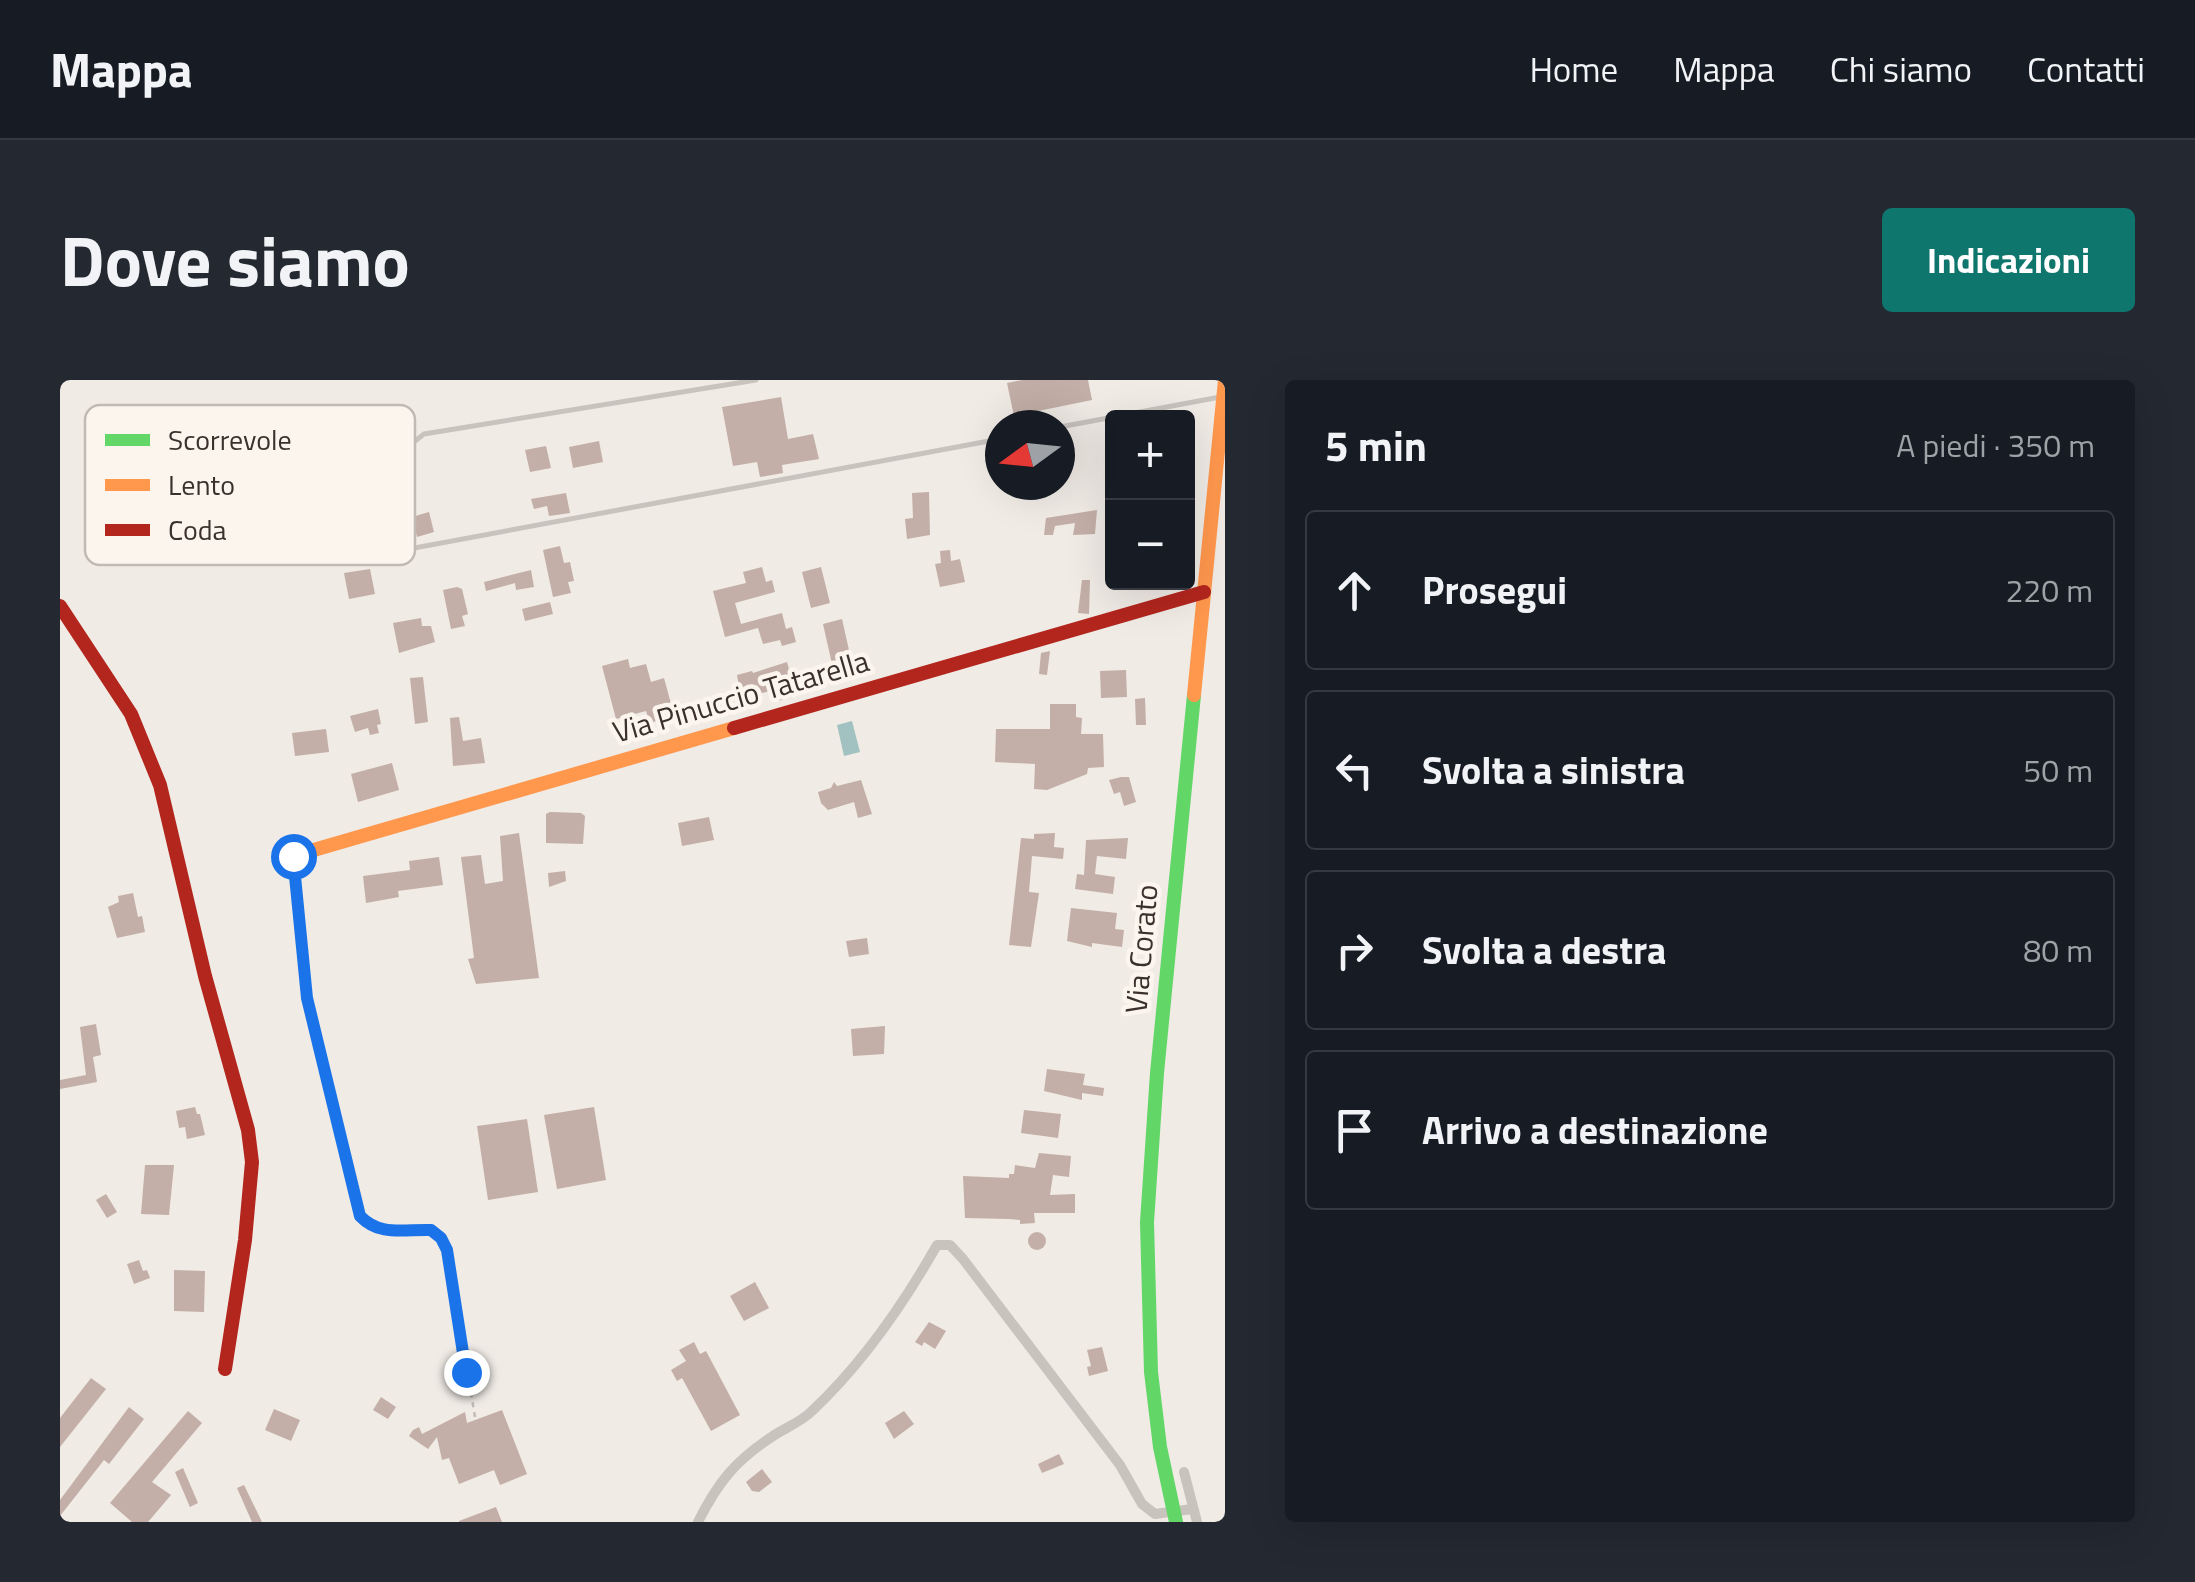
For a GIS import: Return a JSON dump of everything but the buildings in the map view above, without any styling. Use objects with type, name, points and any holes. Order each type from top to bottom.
[{"type":"street","name":"Via Corato","points":[[1175,1517],[1164,1476],[1147,1347],[1144,1256],[1166,980],[1225,380]]},
{"type":"street","name":"Via Pinuccio Tatarella","points":[[293,856],[1204,592]]},
{"type":"street","points":[[60,606],[131,714],[169,811],[205,976],[248,1130],[252,1162],[225,1370]]},
{"type":"street","points":[[698,1522],[714,1490],[736,1461],[808,1416],[835,1387],[916,1282],[937,1244],[950,1245],[963,1259],[1120,1466],[1142,1504],[1155,1514],[1175,1517],[1192,1509]]},
{"type":"street","points":[[1184,1472],[1197,1522]]},
{"type":"lane","points":[[415,440],[424,434],[756,380]]},
{"type":"lane","points":[[1075,424],[1223,397]]},
{"type":"lane","points":[[415,548],[985,441]]},
{"type":"path","points":[[293,856],[307,998],[360,1216],[370,1227],[384,1232],[431,1230],[441,1238],[447,1250],[476,1423]]},
{"type":"water","points":[[852,721],[860,752],[844,756],[837,725]]},
{"type":"traffic: fast","points":[[1176,1522],[1160,1447],[1151,1372],[1147,1222],[1157,1073],[1194,695]]},
{"type":"traffic: slow","points":[[1194,695],[1225,380]]},
{"type":"traffic: slow","points":[[293,856],[734,728]]},
{"type":"traffic: jam","points":[[734,728],[1204,592]]},
{"type":"traffic: jam","points":[[60,606],[131,714],[160,785],[205,976],[248,1130],[252,1162],[245,1240],[225,1369]]},
{"type":"route","points":[[293,856],[307,998],[360,1216],[370,1227],[384,1232],[431,1230],[441,1238],[447,1250],[466,1372]]}]
